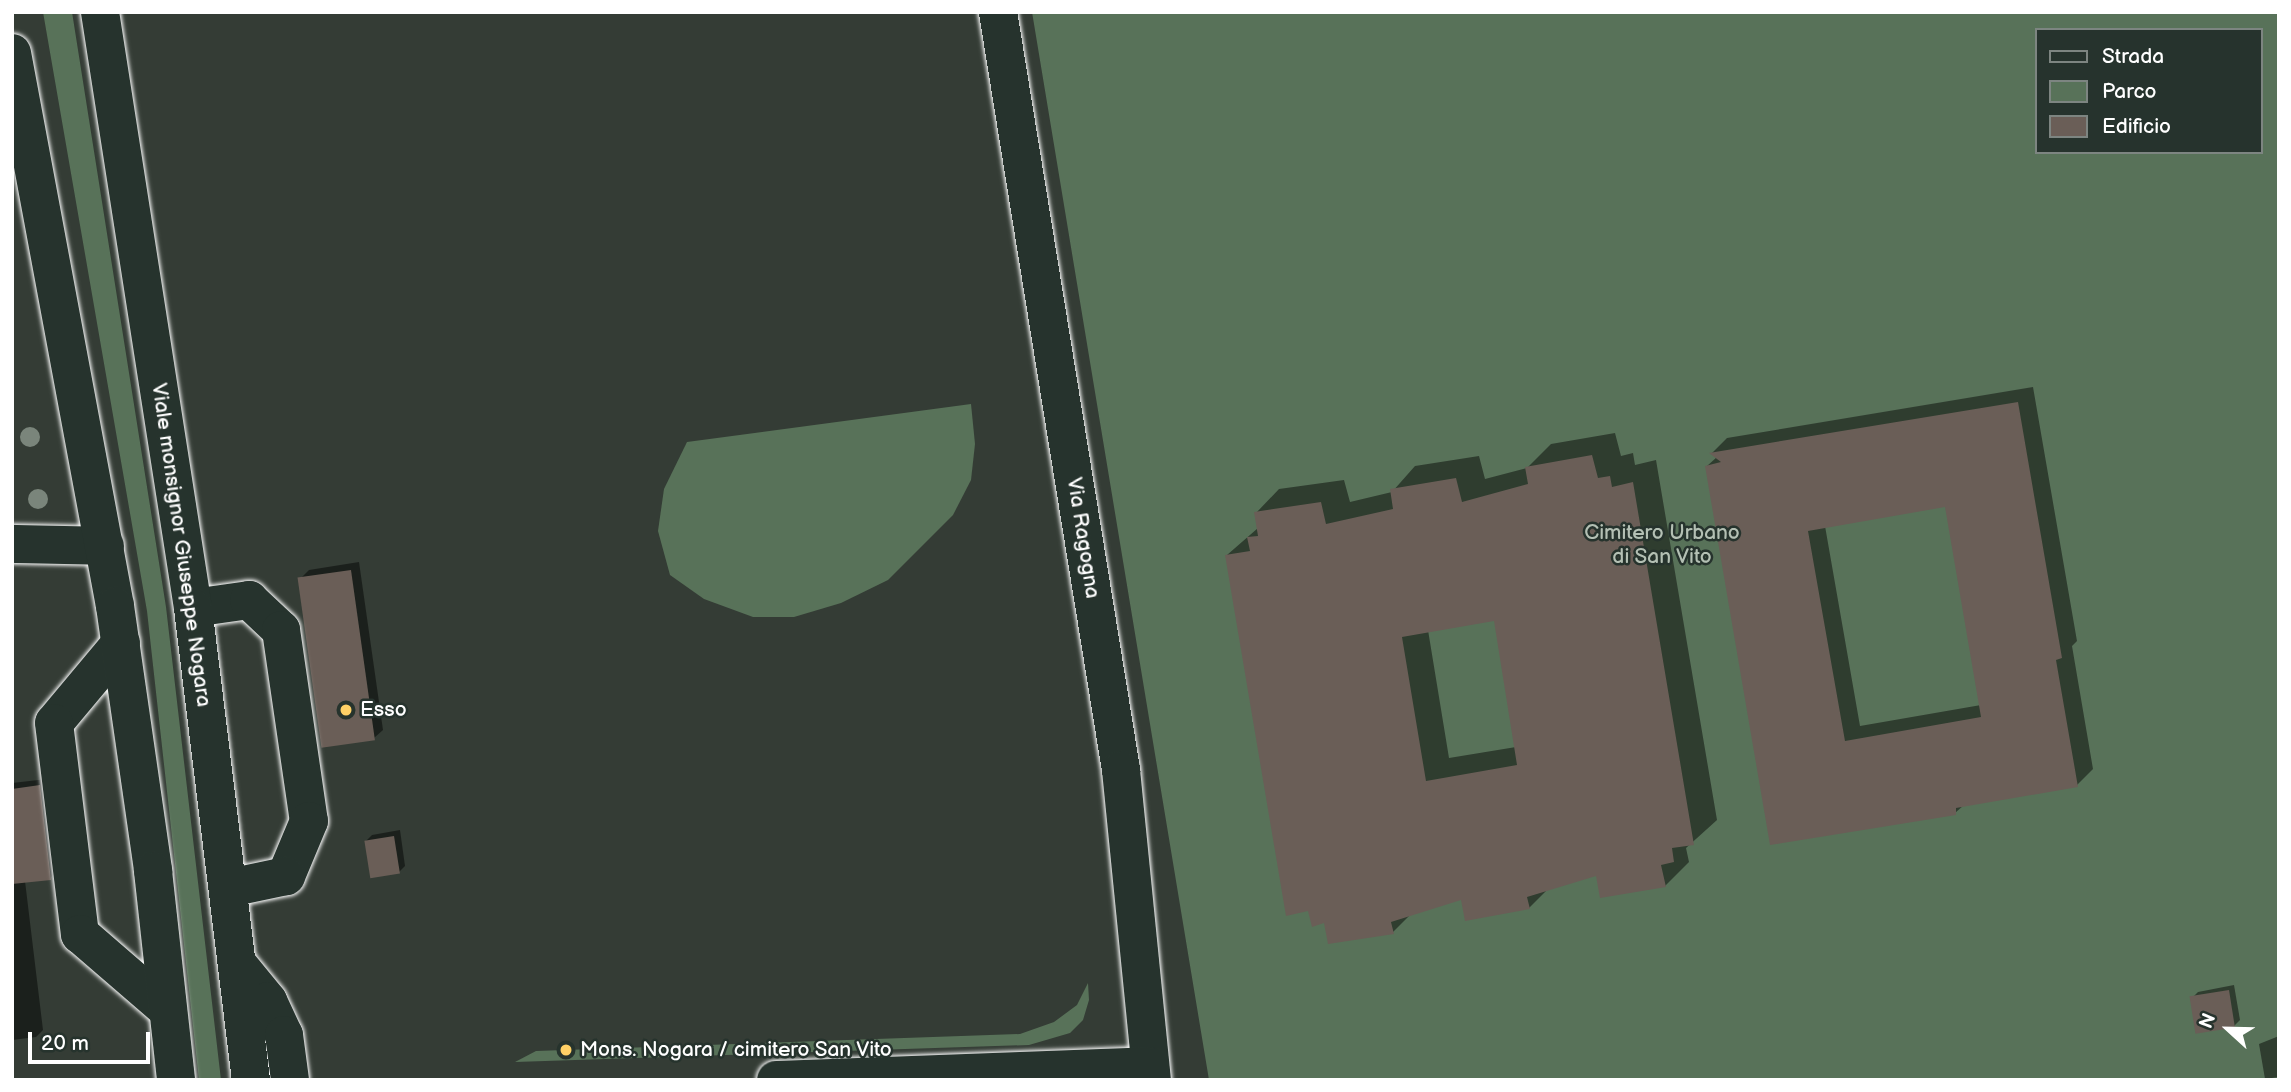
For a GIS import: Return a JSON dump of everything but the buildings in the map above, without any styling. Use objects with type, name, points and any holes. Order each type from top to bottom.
[{"type":"main road","name":"Viale monsignor Giuseppe Nogara","points":[[100,12],[192,608],[241,968],[251,1080]]},
{"type":"main road","name":"Via Ragogna","points":[[998,12],[1121,770],[1151,1073]]},
{"type":"main road","points":[[12,53],[121,643],[176,1080]]},
{"type":"main road","points":[[13,538],[105,546]]},
{"type":"main road","points":[[192,608],[249,600],[282,630],[309,821],[286,877],[229,888]]},
{"type":"main road","points":[[121,643],[54,723],[80,934],[168,1010]]},
{"type":"main road","points":[[241,968],[268,1001],[284,1035],[290,1080]]},
{"type":"main road","points":[[776,1080],[1151,1073]]},
{"type":"green space","points":[[43,12],[72,12],[166,607],[221,1080],[199,1080],[147,611]]},
{"type":"green space","name":"Cimitero Urbano di San Vito","points":[[1032,12],[2279,12],[2279,1080],[1209,1080]]},
{"type":"green space","points":[[971,404],[975,444],[971,480],[953,515],[888,580],[841,603],[794,617],[753,617],[704,599],[670,575],[658,531],[664,489],[687,442]]},
{"type":"green space","points":[[1088,983],[1089,1000],[1083,1020],[1070,1033],[1029,1045],[515,1062],[536,1051],[1020,1034],[1054,1022],[1077,1005]]},
{"type":"place","name":"Esso","points":[[346,710]]},
{"type":"place","name":"Mons. Nogara / cimitero San Vito","points":[[566,1050]]}]
